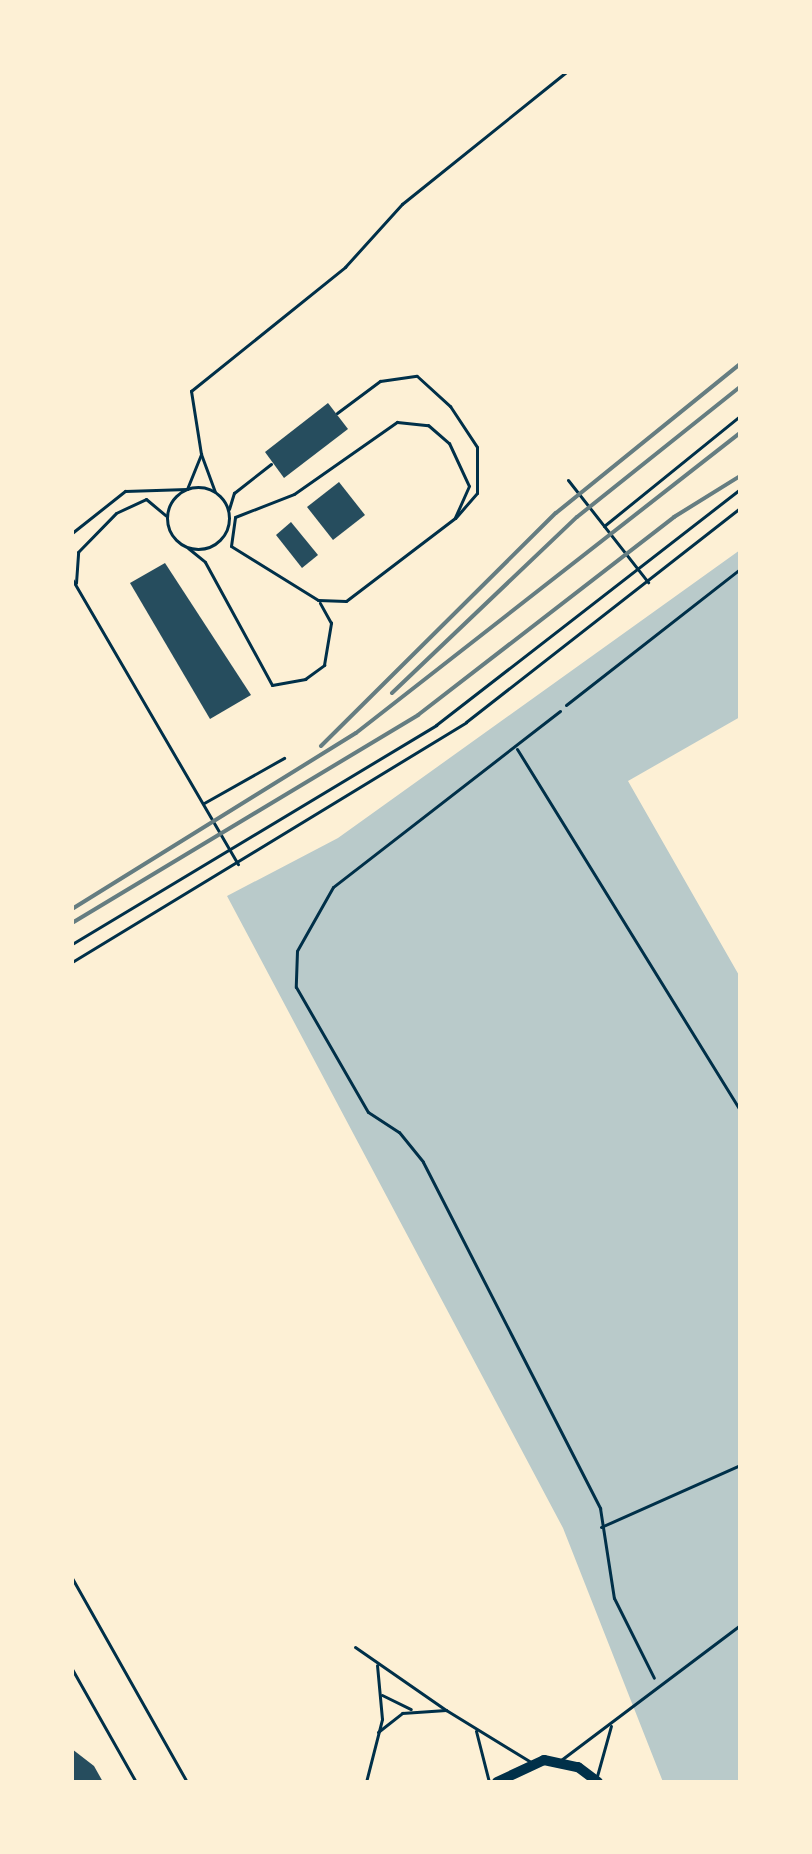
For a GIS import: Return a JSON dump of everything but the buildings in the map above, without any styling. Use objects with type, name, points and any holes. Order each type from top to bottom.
[{"type":"highway","points":[[497,1782],[531,1762],[557,1761],[597,1781]]},
{"type":"lane","points":[[229,516],[215,492],[201,454],[191,391],[345,267],[402,204],[566,72]]},
{"type":"lane","points":[[318,600],[354,597],[455,518],[477,493],[481,456],[425,382],[391,376],[337,413]]},
{"type":"lane","points":[[604,526],[740,416]]},
{"type":"lane","points":[[188,548],[209,547],[238,515],[294,494],[380,428],[408,422],[444,435],[465,470],[468,495],[455,518]]},
{"type":"lane","points":[[167,524],[171,503],[187,489],[201,454]]},
{"type":"lane","points":[[79,591],[78,552],[116,513],[152,500],[167,524],[205,562],[272,685],[305,679],[324,665],[331,623],[318,600],[236,550],[229,526],[234,493],[271,464]]},
{"type":"lane","points":[[568,480],[648,582]]},
{"type":"lane","points":[[72,533],[125,491],[187,489],[215,492]]},
{"type":"lane","points":[[72,944],[436,725],[740,489]]},
{"type":"lane","points":[[72,962],[238,864],[466,722],[740,508]]},
{"type":"lane","points":[[566,705],[740,569]]},
{"type":"lane","points":[[72,579],[238,864]]},
{"type":"lane","points":[[204,803],[284,758]]},
{"type":"lane","points":[[72,1578],[187,1782]]},
{"type":"lane","points":[[557,1761],[612,1724],[657,1682],[740,1625]]},
{"type":"lane","points":[[355,1647],[476,1731],[531,1762]]},
{"type":"lane","points":[[366,1782],[378,1732],[382,1695],[377,1665]]},
{"type":"lane","points":[[72,1669],[136,1782]]},
{"type":"lane","points":[[382,1695],[412,1710],[446,1710]]},
{"type":"lane","points":[[378,1732],[412,1710]]},
{"type":"lane","points":[[597,1781],[612,1724]]},
{"type":"lane","points":[[476,1731],[489,1782]]},
{"type":"path","points":[[566,705],[517,749],[333,887],[297,951],[296,987],[368,1112],[399,1132],[423,1162],[600,1508],[614,1598],[639,1660],[657,1682]]},
{"type":"path","points":[[517,749],[740,1110]]},
{"type":"path","points":[[601,1527],[740,1465]]},
{"type":"shaded area","points":[[740,550],[740,717],[628,781],[740,977],[740,1782],[663,1782],[563,1528],[227,896],[338,838]]},
{"type":"railway","points":[[321,746],[556,513],[740,364]]},
{"type":"railway","points":[[392,693],[577,517],[740,387]]},
{"type":"railway","points":[[72,909],[356,733],[740,433]]},
{"type":"railway","points":[[72,923],[418,715],[674,517],[740,476]]}]
